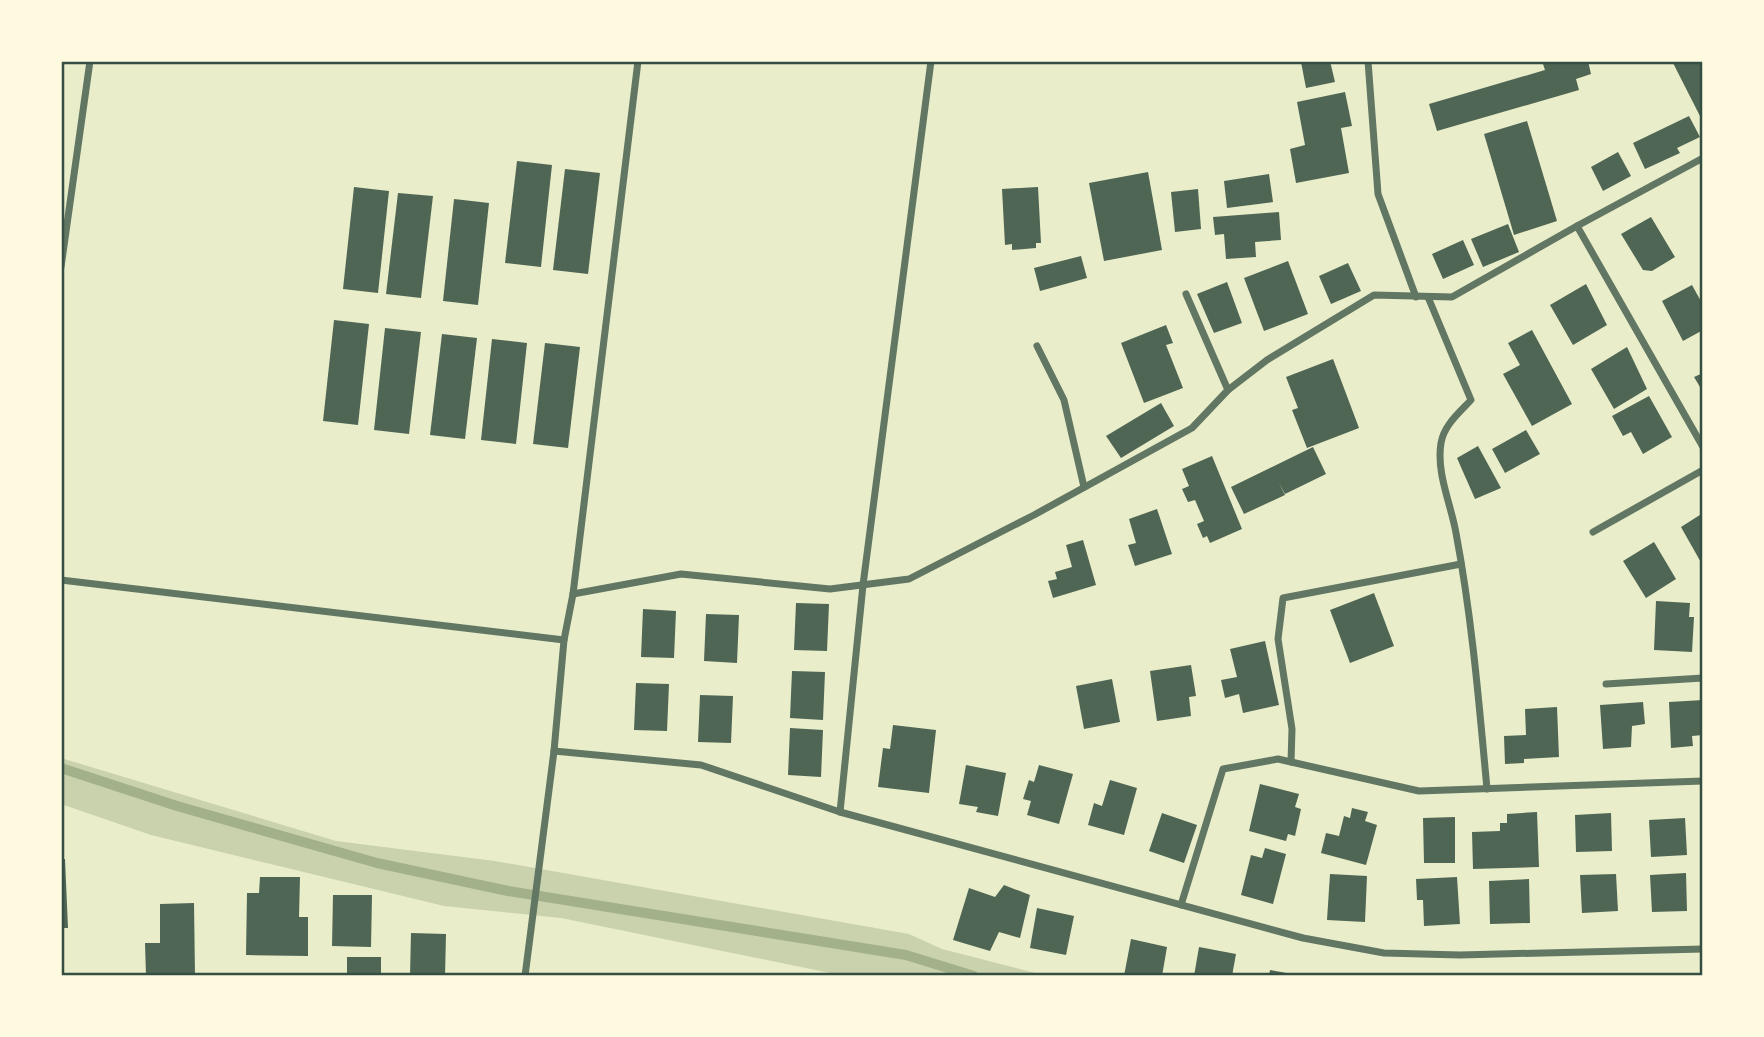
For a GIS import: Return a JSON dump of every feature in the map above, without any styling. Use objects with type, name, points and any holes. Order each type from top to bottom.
[{"type":"street","points":[[61,267],[90,61]]},
{"type":"street","points":[[525,976],[554,751],[564,640],[573,594],[638,61]]},
{"type":"street","points":[[840,812],[863,585],[931,61]]},
{"type":"street","points":[[1368,61],[1378,194],[1416,297]]},
{"type":"street","points":[[573,594],[681,574],[830,589],[909,579],[1034,515],[1192,428],[1228,390],[1267,360],[1374,295],[1452,297],[1703,158]]},
{"type":"street","points":[[1577,226],[1703,447]]},
{"type":"street","points":[[1185,294],[1228,390]]},
{"type":"street","points":[[1428,297],[1471,400],[1448,425],[1441,443],[1441,468],[1456,531],[1476,661],[1487,789]]},
{"type":"street","points":[[1037,346],[1064,400],[1084,487]]},
{"type":"street","points":[[1594,532],[1703,470]]},
{"type":"street","points":[[1291,762],[1292,729],[1278,639],[1283,598],[1461,564]]},
{"type":"street","points":[[61,580],[564,640]]},
{"type":"street","points":[[1606,684],[1703,678]]},
{"type":"street","points":[[554,751],[701,765],[840,812],[1303,938],[1384,953],[1460,955],[1703,949]]},
{"type":"street","points":[[1181,905],[1223,769],[1278,759],[1419,791],[1703,781]]},
{"type":"green space","points":[[61,758],[336,841],[495,861],[909,934],[942,949],[1047,976],[845,976],[561,918],[444,906],[151,835],[61,804]]},
{"type":"building","points":[[1330,61],[1335,82],[1306,88],[1301,62]]},
{"type":"building","points":[[1542,61],[1588,61],[1591,74],[1576,79],[1579,90],[1437,131],[1429,104],[1545,70]]},
{"type":"building","points":[[1672,61],[1703,61],[1703,122]]},
{"type":"building","points":[[1345,92],[1352,126],[1341,128],[1349,173],[1296,183],[1290,149],[1305,145],[1297,102]]},
{"type":"building","points":[[1689,116],[1700,137],[1677,148],[1680,153],[1645,169],[1633,143]]},
{"type":"building","points":[[1527,121],[1557,221],[1514,235],[1484,134]]},
{"type":"building","points":[[1618,152],[1631,176],[1603,191],[1591,167]]},
{"type":"building","points":[[517,161],[552,165],[541,267],[505,263]]},
{"type":"building","points":[[565,169],[600,173],[588,274],[553,270]]},
{"type":"building","points":[[1148,172],[1162,250],[1104,261],[1089,183]]},
{"type":"building","points":[[1269,174],[1273,202],[1227,208],[1224,181]]},
{"type":"building","points":[[354,187],[389,191],[378,293],[343,289]]},
{"type":"building","points":[[1038,187],[1041,243],[1036,243],[1036,248],[1012,250],[1012,244],[1005,245],[1002,189]]},
{"type":"building","points":[[1198,189],[1201,229],[1175,232],[1171,192]]},
{"type":"building","points":[[398,193],[433,196],[421,298],[386,294]]},
{"type":"building","points":[[454,199],[489,203],[478,305],[443,301]]},
{"type":"building","points":[[1279,212],[1281,240],[1255,242],[1256,257],[1226,259],[1224,234],[1215,235],[1213,217]]},
{"type":"building","points":[[1651,217],[1675,257],[1652,271],[1643,270],[1621,234]]},
{"type":"building","points":[[1508,224],[1519,252],[1483,267],[1471,239]]},
{"type":"building","points":[[1463,240],[1474,265],[1443,279],[1432,254]]},
{"type":"building","points":[[1081,256],[1087,278],[1040,291],[1034,268]]},
{"type":"building","points":[[1288,261],[1308,314],[1264,331],[1244,278]]},
{"type":"building","points":[[1348,263],[1361,291],[1331,304],[1319,276]]},
{"type":"building","points":[[1227,282],[1242,323],[1214,333],[1197,294]]},
{"type":"building","points":[[1586,284],[1607,325],[1573,345],[1550,305]]},
{"type":"building","points":[[1692,285],[1703,305],[1703,330],[1683,341],[1662,301]]},
{"type":"building","points":[[334,320],[369,324],[358,425],[323,421]]},
{"type":"building","points":[[1166,325],[1173,343],[1166,345],[1183,388],[1144,403],[1121,343]]},
{"type":"building","points":[[385,328],[421,332],[409,434],[374,430]]},
{"type":"building","points":[[1532,330],[1572,404],[1532,426],[1503,374],[1520,365],[1508,343]]},
{"type":"building","points":[[442,334],[477,338],[465,439],[430,435]]},
{"type":"building","points":[[492,339],[527,343],[516,444],[481,440]]},
{"type":"building","points":[[545,343],[580,347],[568,448],[533,444]]},
{"type":"building","points":[[1627,347],[1647,389],[1614,409],[1591,369]]},
{"type":"building","points":[[1333,359],[1359,428],[1307,448],[1292,410],[1298,408],[1286,377]]},
{"type":"building","points":[[1703,373],[1703,392],[1694,377]]},
{"type":"building","points":[[1649,396],[1672,437],[1643,454],[1631,432],[1623,436],[1612,416]]},
{"type":"building","points":[[1161,403],[1174,426],[1121,458],[1106,436]]},
{"type":"building","points":[[1526,430],[1540,454],[1505,473],[1492,449]]},
{"type":"building","points":[[1478,446],[1501,488],[1475,499],[1457,458]]},
{"type":"building","points":[[1313,447],[1326,474],[1285,494],[1279,483],[1285,495],[1244,514],[1231,487]]},
{"type":"building","points":[[1212,456],[1242,529],[1210,543],[1207,536],[1203,538],[1197,524],[1204,521],[1195,500],[1188,502],[1182,489],[1189,486],[1182,469]]},
{"type":"building","points":[[1157,509],[1172,554],[1135,566],[1128,545],[1136,543],[1129,519]]},
{"type":"building","points":[[1703,513],[1703,566],[1681,527]]},
{"type":"building","points":[[1083,540],[1096,585],[1053,598],[1048,581],[1057,579],[1055,572],[1072,567],[1066,545]]},
{"type":"building","points":[[1654,542],[1676,579],[1646,598],[1623,561]]},
{"type":"building","points":[[1374,593],[1394,646],[1350,663],[1330,610]]},
{"type":"building","points":[[1656,601],[1690,603],[1689,617],[1694,617],[1692,652],[1654,650]]},
{"type":"building","points":[[796,603],[829,604],[827,651],[794,650]]},
{"type":"building","points":[[643,609],[676,611],[674,658],[641,657]]},
{"type":"building","points":[[706,614],[739,615],[737,663],[704,661]]},
{"type":"building","points":[[1265,641],[1279,705],[1243,713],[1239,694],[1225,698],[1221,680],[1237,677],[1230,649]]},
{"type":"building","points":[[1191,665],[1196,696],[1189,697],[1191,716],[1157,721],[1150,671]]},
{"type":"building","points":[[792,671],[825,672],[823,720],[790,718]]},
{"type":"building","points":[[1112,679],[1120,722],[1084,729],[1076,686]]},
{"type":"building","points":[[636,683],[669,684],[667,731],[634,730]]},
{"type":"building","points":[[700,695],[733,696],[731,743],[698,742]]},
{"type":"building","points":[[1703,700],[1703,735],[1692,736],[1693,746],[1671,748],[1669,702]]},
{"type":"building","points":[[1643,702],[1645,724],[1632,726],[1631,747],[1603,749],[1600,705]]},
{"type":"building","points":[[1557,707],[1559,757],[1524,759],[1524,763],[1505,764],[1504,736],[1526,735],[1525,709]]},
{"type":"building","points":[[893,725],[936,730],[929,793],[878,787],[883,748],[890,749]]},
{"type":"building","points":[[790,728],[823,730],[821,777],[788,775]]},
{"type":"building","points":[[966,765],[1006,773],[998,816],[976,812],[978,807],[959,804]]},
{"type":"building","points":[[1039,765],[1073,774],[1059,824],[1027,815],[1031,801],[1023,799],[1029,780],[1034,782]]},
{"type":"building","points":[[1110,780],[1137,788],[1124,835],[1088,825],[1094,803],[1102,806]]},
{"type":"building","points":[[1260,784],[1299,794],[1295,807],[1301,809],[1295,836],[1288,834],[1286,841],[1249,831]]},
{"type":"building","points":[[1352,808],[1368,812],[1365,821],[1377,825],[1366,865],[1321,853],[1326,833],[1339,836],[1344,816],[1350,818]]},
{"type":"building","points":[[1537,812],[1539,867],[1473,869],[1472,832],[1500,831],[1500,823],[1507,823],[1507,814]]},
{"type":"building","points":[[1162,813],[1197,825],[1184,863],[1149,851]]},
{"type":"building","points":[[1611,813],[1612,851],[1576,852],[1575,815]]},
{"type":"building","points":[[1455,817],[1455,863],[1424,863],[1423,818]]},
{"type":"building","points":[[1685,818],[1687,855],[1651,857],[1649,820]]},
{"type":"building","points":[[1265,848],[1286,854],[1273,904],[1241,895],[1251,855],[1262,858]]},
{"type":"building","points":[[61,859],[65,859],[68,928],[61,928]]},
{"type":"building","points":[[1686,873],[1687,911],[1652,912],[1650,875]]},
{"type":"building","points":[[1330,874],[1367,876],[1365,922],[1327,920]]},
{"type":"building","points":[[1616,874],[1618,911],[1582,913],[1580,875]]},
{"type":"building","points":[[260,877],[300,877],[299,917],[308,917],[308,956],[246,955],[247,893],[259,893]]},
{"type":"building","points":[[1457,877],[1460,924],[1424,926],[1423,900],[1417,900],[1416,879]]},
{"type":"building","points":[[1529,879],[1530,923],[1490,924],[1489,881]]},
{"type":"building","points":[[1004,885],[1030,895],[1020,938],[999,932],[990,951],[953,940],[969,888],[995,897]]},
{"type":"building","points":[[333,895],[372,895],[371,947],[332,946]]},
{"type":"building","points":[[194,903],[195,976],[146,976],[145,943],[160,943],[160,904]]},
{"type":"building","points":[[1037,908],[1074,916],[1066,955],[1030,948]]},
{"type":"building","points":[[411,933],[446,934],[445,976],[410,976]]},
{"type":"building","points":[[1131,939],[1167,947],[1162,976],[1124,976]]},
{"type":"building","points":[[1199,947],[1236,954],[1232,976],[1194,976]]},
{"type":"building","points":[[347,957],[381,957],[381,976],[347,976]]},
{"type":"building","points":[[1270,970],[1292,974],[1292,976],[1269,976]]},
{"type":"waterway","points":[[61,768],[177,806],[377,863],[508,891],[906,955],[974,976]]}]
